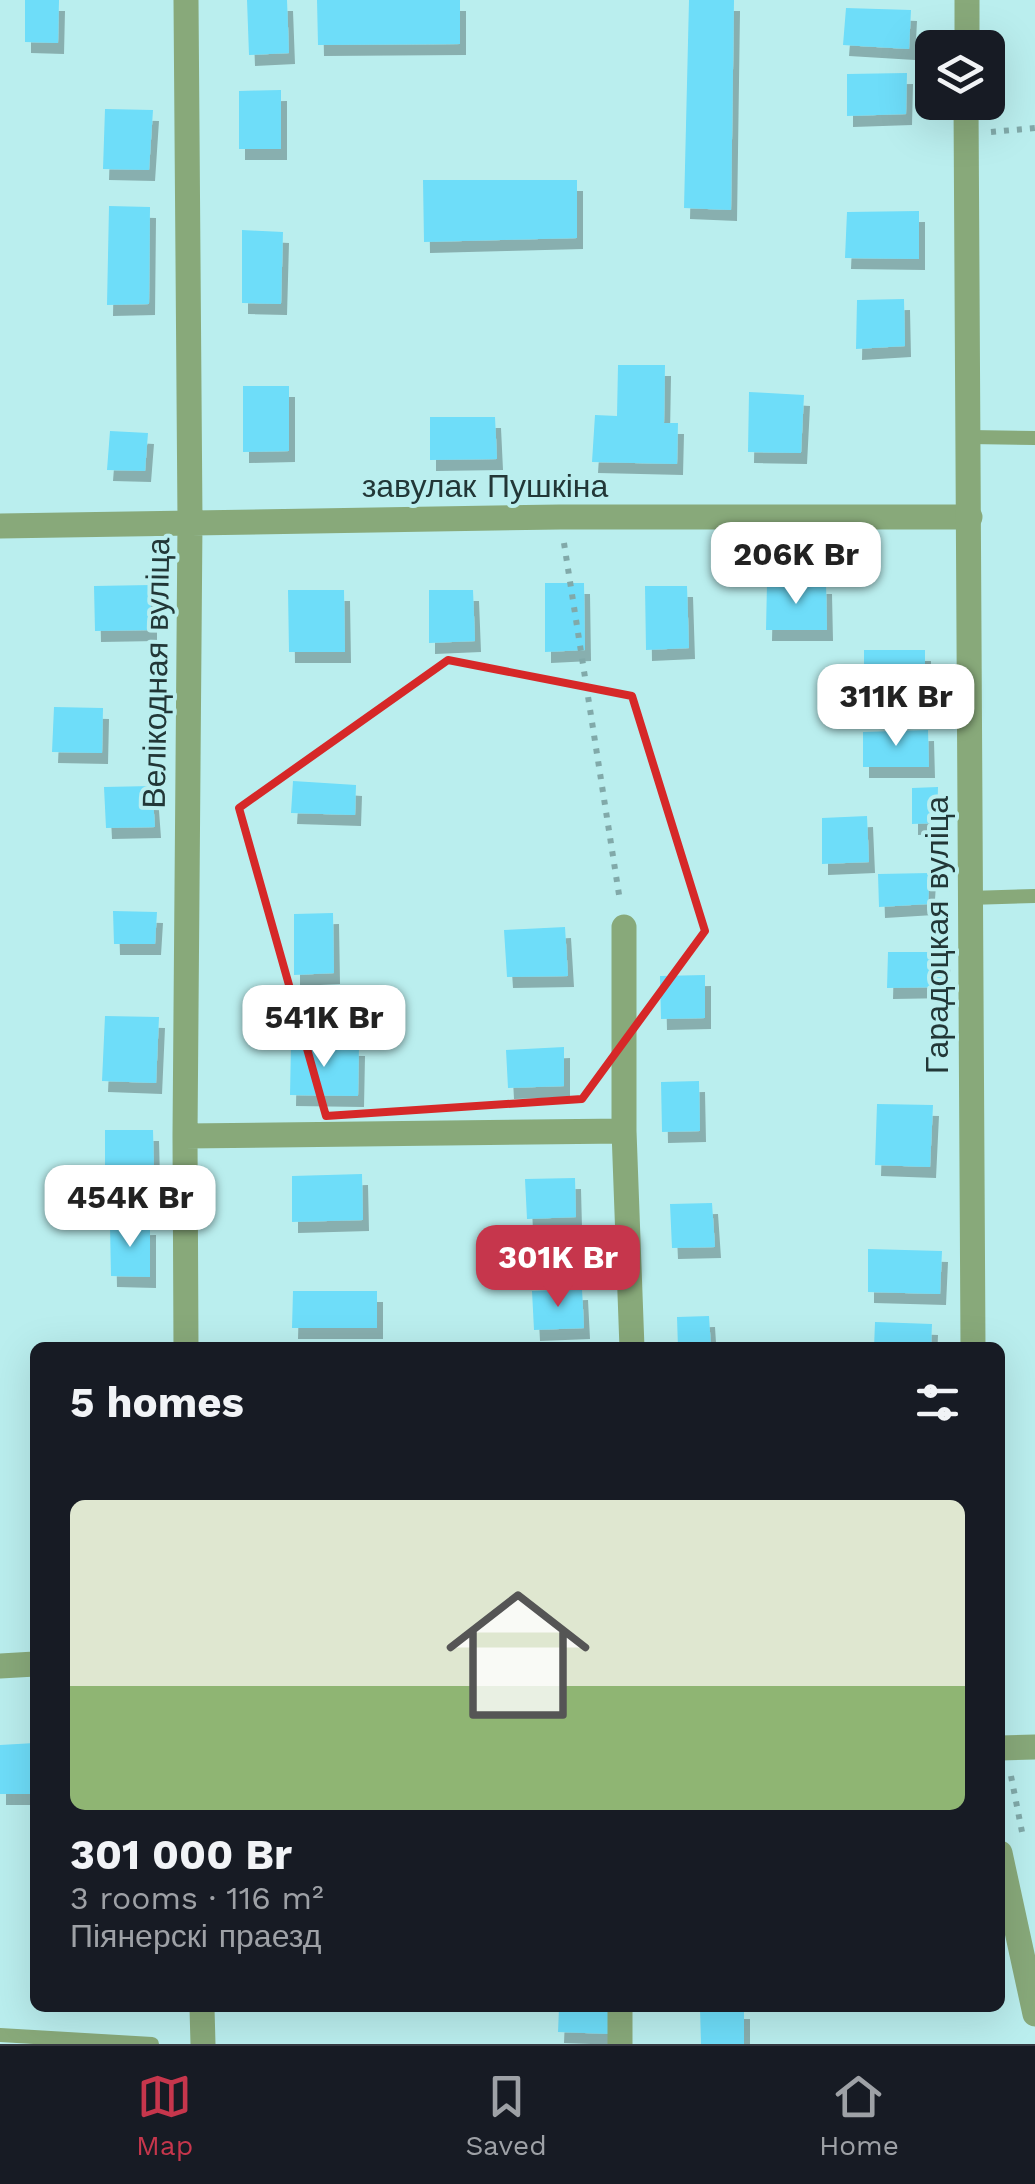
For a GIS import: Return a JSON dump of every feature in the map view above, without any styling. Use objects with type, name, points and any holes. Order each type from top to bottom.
[{"type":"street","name":"Велікодная вуліца","points":[[186,0],[190,521],[186,1342]]},
{"type":"street","points":[[966,30],[967,0]]},
{"type":"street","name":"Гарадоцкая вуліца","points":[[966,120],[973,1342]]},
{"type":"street","name":"завулак Пушкіна","points":[[0,526],[190,521],[970,517]]},
{"type":"street","points":[[624,928],[624,1131],[632,1342]]},
{"type":"street","points":[[184,1136],[624,1131]]},
{"type":"street","points":[[0,1666],[30,1664]]},
{"type":"street","points":[[1005,1748],[1035,1746]]},
{"type":"street","points":[[1005,1876],[1035,2014]]},
{"type":"street","points":[[202,2012],[203,2044]]},
{"type":"street","points":[[620,2012],[620,2044]]},
{"type":"lane","points":[[970,437],[1035,438]]},
{"type":"lane","points":[[968,898],[1035,896]]},
{"type":"lane","points":[[0,2035],[152,2044]]},
{"type":"path","points":[[966,134],[1035,128]]},
{"type":"path","points":[[560,518],[624,928]]},
{"type":"path","points":[[1005,1757],[1024,1841]]},
{"type":"highlighted area","points":[[448,660],[632,696],[705,931],[582,1099],[326,1116],[239,808]]},
{"type":"building","points":[[25,0],[59,0],[58,43],[25,42]]},
{"type":"building","points":[[247,0],[287,0],[289,53],[249,55]]},
{"type":"building","points":[[317,0],[460,0],[460,44],[318,45]]},
{"type":"building","points":[[689,0],[734,0],[731,210],[684,208]]},
{"type":"building","points":[[846,8],[911,10],[909,49],[843,45]]},
{"type":"building","points":[[907,73],[906,114],[847,116],[847,74]]},
{"type":"building","points":[[281,90],[281,149],[239,149],[239,91]]},
{"type":"building","points":[[105,109],[153,110],[149,170],[103,169]]},
{"type":"building","points":[[423,180],[577,180],[577,238],[424,242]]},
{"type":"building","points":[[109,206],[150,207],[149,304],[107,305]]},
{"type":"building","points":[[919,211],[919,259],[845,258],[847,212]]},
{"type":"building","points":[[242,230],[283,232],[281,304],[242,303]]},
{"type":"building","points":[[904,299],[905,346],[856,349],[857,300]]},
{"type":"building","points":[[618,365],[665,365],[664,423],[678,423],[677,464],[592,462],[595,415],[617,416]]},
{"type":"building","points":[[243,386],[289,386],[289,451],[243,452]]},
{"type":"building","points":[[749,392],[804,395],[801,453],[748,452]]},
{"type":"building","points":[[430,417],[495,417],[497,459],[430,460]]},
{"type":"building","points":[[110,431],[148,433],[145,471],[107,470]]},
{"type":"building","points":[[545,583],[584,583],[585,650],[545,652]]},
{"type":"building","points":[[767,583],[826,583],[827,630],[766,630]]},
{"type":"building","points":[[151,585],[151,630],[95,631],[94,586]]},
{"type":"building","points":[[645,586],[687,586],[689,648],[646,650]]},
{"type":"building","points":[[288,590],[344,590],[345,652],[289,652]]},
{"type":"building","points":[[429,590],[473,590],[475,641],[429,643]]},
{"type":"building","points":[[864,650],[925,650],[925,688],[864,687]]},
{"type":"building","points":[[54,707],[103,708],[102,753],[52,752]]},
{"type":"building","points":[[928,730],[929,767],[863,767],[863,732]]},
{"type":"building","points":[[293,781],[356,785],[355,815],[291,813]]},
{"type":"building","points":[[152,786],[155,827],[106,828],[104,787]]},
{"type":"building","points":[[938,787],[937,823],[912,824],[912,788]]},
{"type":"building","points":[[867,816],[869,862],[822,864],[822,818]]},
{"type":"building","points":[[930,873],[928,904],[879,907],[878,874]]},
{"type":"building","points":[[113,911],[157,912],[155,944],[114,944]]},
{"type":"building","points":[[333,913],[334,973],[294,975],[294,914]]},
{"type":"building","points":[[565,927],[568,976],[507,977],[504,930]]},
{"type":"building","points":[[888,952],[944,952],[945,987],[887,988]]},
{"type":"building","points":[[705,975],[705,1018],[661,1019],[660,976]]},
{"type":"building","points":[[105,1016],[159,1017],[156,1083],[102,1081]]},
{"type":"building","points":[[291,1044],[359,1045],[358,1096],[290,1095]]},
{"type":"building","points":[[564,1047],[564,1086],[508,1088],[506,1050]]},
{"type":"building","points":[[699,1081],[700,1131],[662,1132],[661,1082]]},
{"type":"building","points":[[877,1104],[933,1105],[930,1167],[875,1165]]},
{"type":"building","points":[[105,1130],[153,1130],[154,1169],[105,1168]]},
{"type":"building","points":[[362,1174],[363,1220],[292,1222],[292,1176]]},
{"type":"building","points":[[575,1178],[576,1217],[527,1219],[525,1179]]},
{"type":"building","points":[[712,1203],[715,1247],[672,1248],[670,1204]]},
{"type":"building","points":[[150,1224],[150,1277],[111,1276],[110,1225]]},
{"type":"building","points":[[868,1249],[942,1251],[940,1294],[868,1292]]},
{"type":"building","points":[[582,1289],[584,1328],[534,1330],[532,1291]]},
{"type":"building","points":[[293,1291],[377,1291],[377,1328],[292,1328]]},
{"type":"building","points":[[709,1316],[711,1342],[678,1342],[677,1317]]},
{"type":"building","points":[[875,1322],[932,1324],[931,1342],[874,1342]]},
{"type":"building","points":[[30,1743],[30,1794],[0,1794],[0,1745]]},
{"type":"building","points":[[559,2012],[613,2012],[612,2034],[558,2032]]},
{"type":"building","points":[[700,2012],[744,2012],[744,2044],[701,2044]]}]
